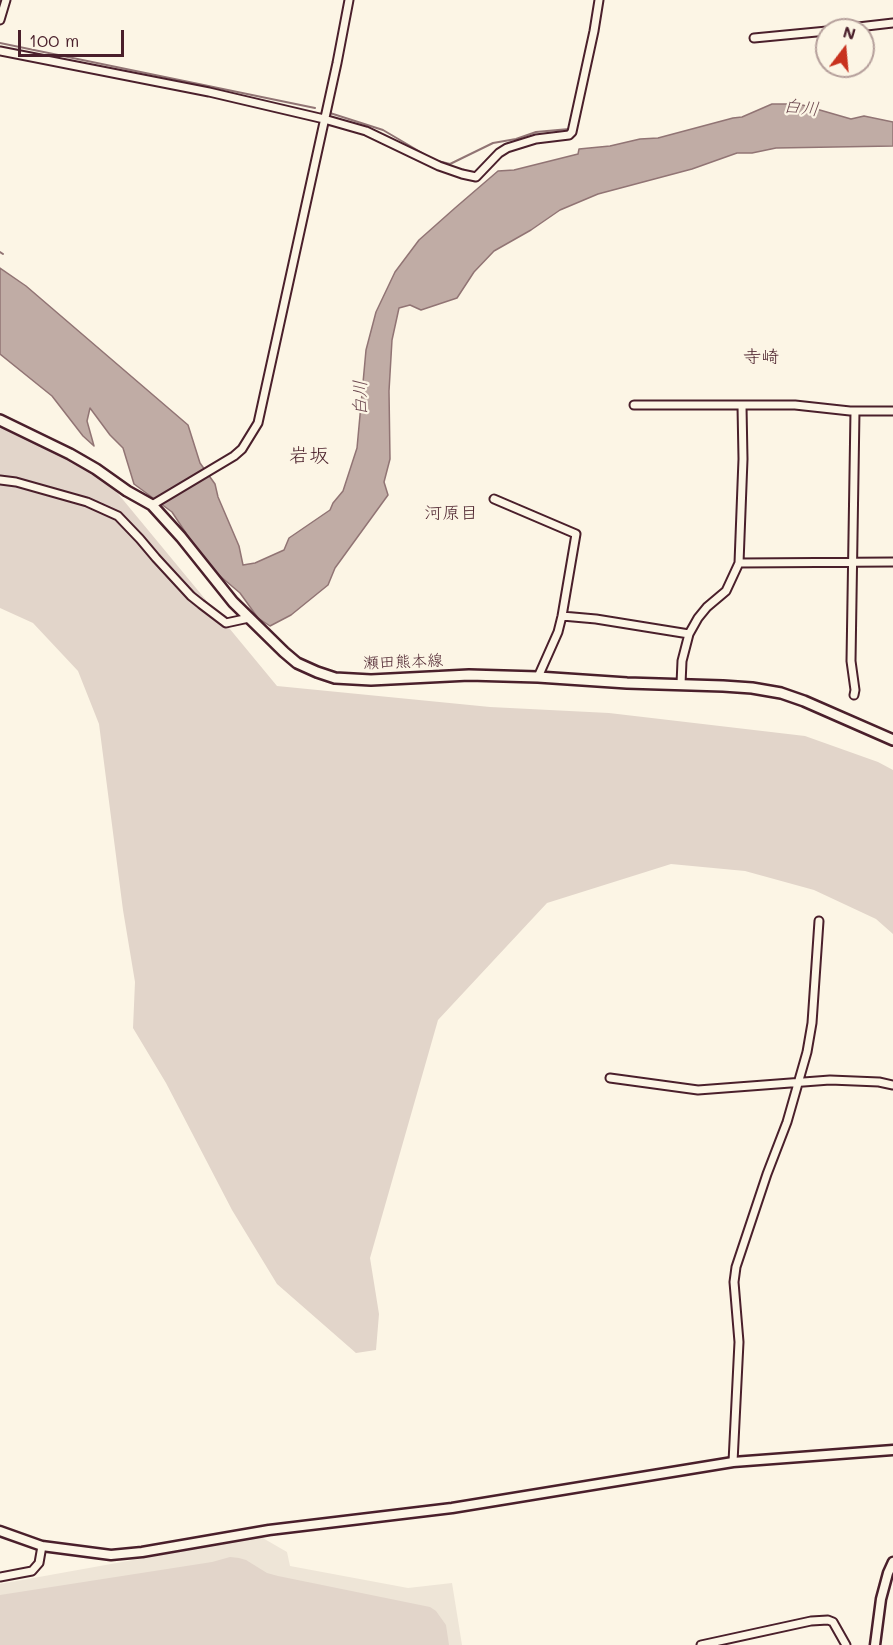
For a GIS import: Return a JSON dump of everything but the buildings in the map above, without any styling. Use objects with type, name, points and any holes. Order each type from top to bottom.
[{"type":"main road","name":"瀬田熊本線","points":[[0,420],[70,454],[127,491],[155,504],[233,602],[297,663],[317,672],[335,678],[371,680],[470,675],[742,687],[781,693],[893,740]]},
{"type":"street","points":[[0,20],[6,0]]},
{"type":"street","points":[[155,504],[234,456],[242,449],[258,423],[349,0]]},
{"type":"street","points":[[0,51],[209,92],[324,119],[366,131],[439,166],[476,177],[499,153],[507,148],[536,139],[568,135],[572,132],[599,0]]},
{"type":"street","points":[[875,25],[893,23]]},
{"type":"street","points":[[754,39],[815,31]]},
{"type":"street","points":[[634,405],[795,405],[855,411],[893,411]]},
{"type":"street","points":[[681,684],[682,661],[689,634],[707,607],[726,591],[739,563],[742,406]]},
{"type":"street","points":[[854,695],[851,661],[855,411]]},
{"type":"street","points":[[0,480],[16,482],[87,502],[118,516],[184,589],[201,604],[226,623],[249,618]]},
{"type":"street","points":[[494,499],[576,534],[558,632],[538,677]]},
{"type":"street","points":[[739,563],[893,562]]},
{"type":"street","points":[[562,616],[596,619],[689,634]]},
{"type":"street","points":[[733,1462],[739,1342],[734,1282],[736,1267],[800,1081],[807,1052],[812,1023],[819,921]]},
{"type":"street","points":[[610,1078],[698,1090],[830,1080],[893,1085]]},
{"type":"street","points":[[0,1531],[42,1546],[111,1555],[142,1552],[269,1530],[452,1508],[733,1462],[893,1450]]},
{"type":"street","points":[[0,1577],[32,1571],[39,1563],[42,1546]]},
{"type":"street","points":[[875,1645],[881,1599],[893,1562]]},
{"type":"street","points":[[701,1645],[811,1621],[828,1620],[833,1622],[846,1645]]},
{"type":"shaded area","points":[[0,416],[86,455],[277,686],[490,707],[609,713],[805,736],[878,762],[893,770],[893,934],[876,919],[814,890],[745,871],[671,864],[547,903],[438,1020],[370,1258],[379,1314],[376,1350],[356,1353],[277,1284],[232,1210],[166,1083],[133,1028],[135,982],[123,910],[99,724],[78,671],[33,623],[0,608]]},
{"type":"shaded area","points":[[261,1537],[287,1552],[290,1566],[408,1588],[452,1583],[462,1645],[0,1645],[0,1584]]},
{"type":"shaded area","points":[[230,1557],[246,1560],[267,1573],[278,1576],[430,1607],[436,1611],[446,1625],[449,1645],[0,1645],[0,1595],[212,1562]]},
{"type":"water","name":"白川","points":[[772,104],[799,104],[851,119],[864,116],[893,122],[893,146],[776,148],[752,153],[737,153],[692,169],[598,194],[560,210],[494,251],[474,272],[457,298],[421,310],[410,305],[399,308],[392,340],[389,391],[390,459],[384,482],[388,495],[335,568],[328,585],[291,615],[270,626],[258,618],[240,593],[207,565],[172,512],[134,484],[123,448],[90,408],[87,421],[94,446],[83,436],[52,396],[0,354],[0,268],[26,286],[188,425],[200,463],[215,484],[218,497],[239,546],[243,565],[255,563],[284,550],[289,538],[330,510],[343,491],[357,448],[366,350],[376,312],[395,272],[419,240],[455,208],[498,171],[514,170],[578,154],[579,149],[658,138],[742,117]]},
{"type":"waterway","points":[[0,43],[315,108]]},
{"type":"waterway","points":[[330,113],[383,130],[434,160],[450,164],[493,143],[516,139],[536,132],[569,129]]},
{"type":"district","name":"寺崎","points":[[761,357]]},
{"type":"district","name":"岩坂","points":[[309,456]]},
{"type":"district","name":"河原目","points":[[451,513]]}]
